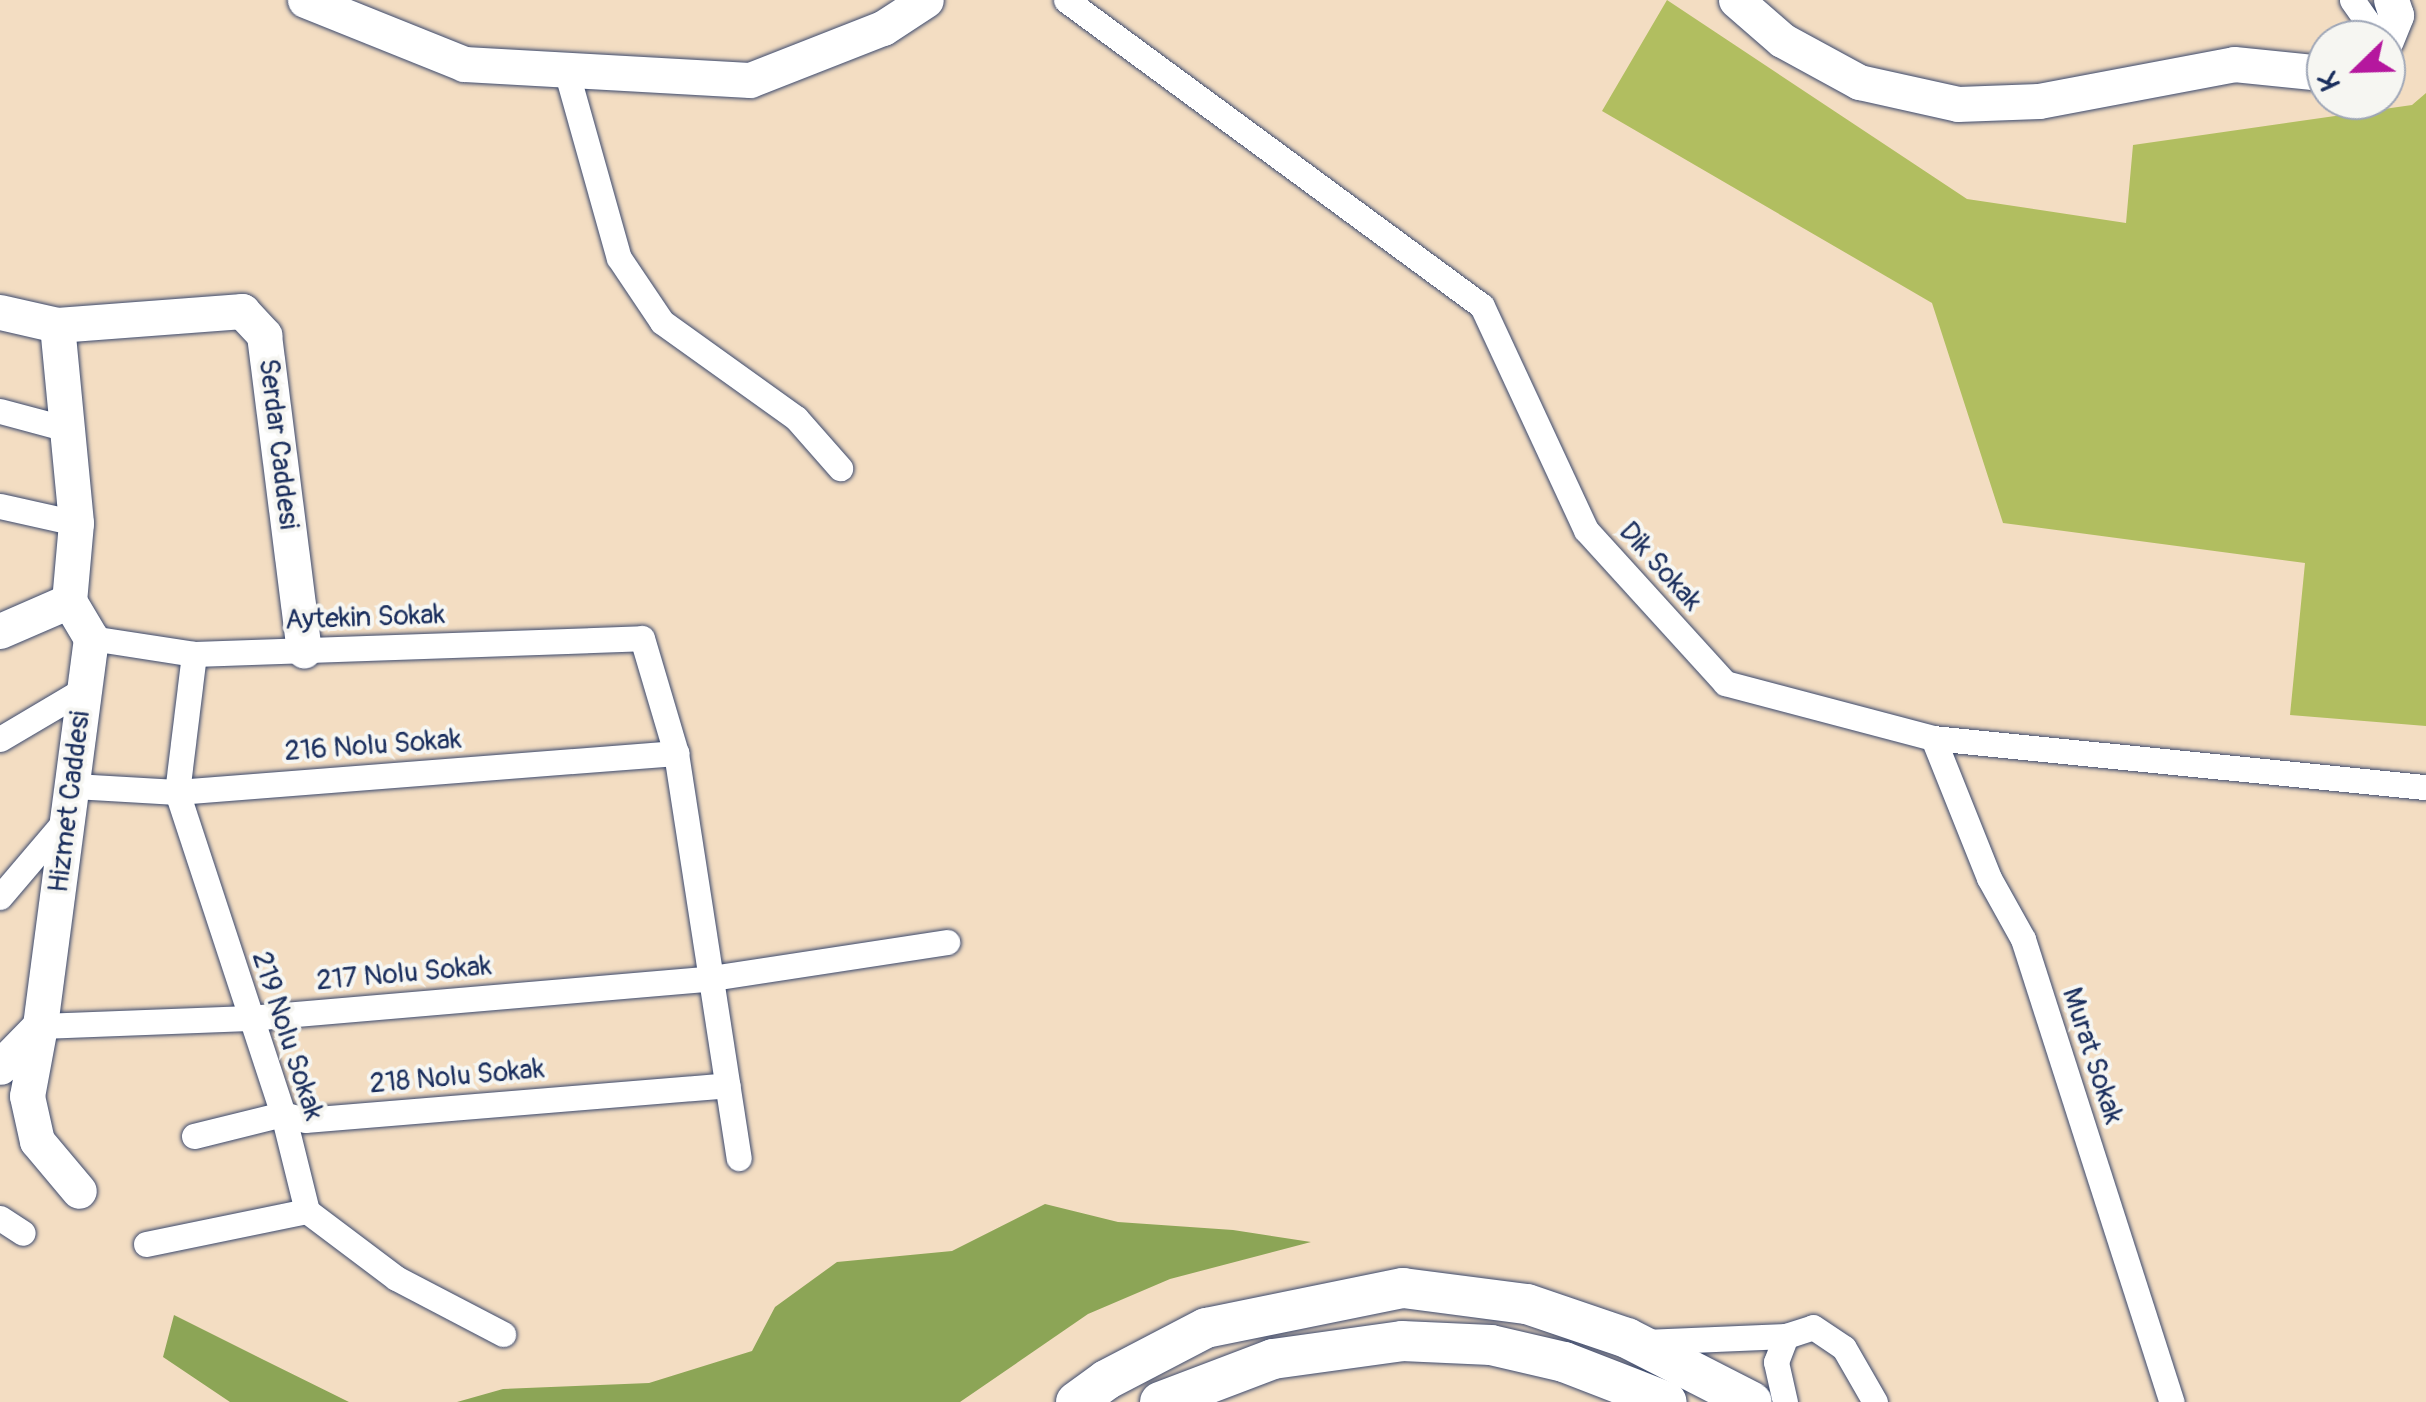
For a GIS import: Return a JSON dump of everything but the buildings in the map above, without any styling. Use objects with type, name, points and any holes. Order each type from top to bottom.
[{"type":"main road","points":[[1076,1402],[1106,1380],[1206,1328],[1403,1288],[1527,1304],[1636,1343],[1752,1402]]},
{"type":"main road","points":[[1160,1402],[1273,1360],[1402,1341],[1491,1345],[1564,1362],[1668,1402]]},
{"type":"street","points":[[305,0],[464,64],[750,80],[883,28],[926,0]]},
{"type":"street","name":"Dik Sokak","points":[[1066,0],[1482,306],[1586,530],[1724,683],[1933,738],[2426,787]]},
{"type":"street","points":[[1736,0],[1782,40],[1859,82],[1958,104],[2038,101],[2234,64],[2306,71]]},
{"type":"street","points":[[566,70],[619,258],[662,322],[796,418],[840,468]]},
{"type":"street","name":"Serdar Caddesi","points":[[0,312],[57,325],[242,311],[264,335],[304,650]]},
{"type":"street","points":[[57,325],[76,523],[69,601],[91,638]]},
{"type":"street","points":[[0,411],[67,429]]},
{"type":"street","points":[[0,506],[76,523]]},
{"type":"street","points":[[0,631],[69,601]]},
{"type":"street","name":"Aytekin Sokak","points":[[91,638],[194,654],[642,638],[676,753]]},
{"type":"street","name":"Hizmet Caddesi","points":[[79,1190],[37,1140],[28,1096],[72,801],[91,638]]},
{"type":"street","name":"219 Nolu Sokak","points":[[194,654],[177,792],[283,1114],[307,1211]]},
{"type":"street","points":[[0,739],[83,690]]},
{"type":"street","name":"Murat Sokak","points":[[1933,738],[1989,878],[2022,939],[2172,1402]]},
{"type":"street","points":[[676,753],[738,1158]]},
{"type":"street","name":"216 Nolu Sokak","points":[[72,801],[676,753]]},
{"type":"street","points":[[0,897],[72,801]]},
{"type":"street","name":"217 Nolu Sokak","points":[[40,1026],[250,1018],[712,978],[947,942]]},
{"type":"street","points":[[0,1067],[40,1026]]},
{"type":"street","name":"218 Nolu Sokak","points":[[194,1136],[283,1114],[305,1120],[728,1085]]},
{"type":"street","points":[[146,1244],[307,1211],[396,1278],[503,1334]]},
{"type":"street","points":[[0,1218],[23,1233]]},
{"type":"street","points":[[1636,1343],[1786,1336],[1813,1328],[1844,1348],[1875,1402]]},
{"type":"street","points":[[1786,1336],[1776,1362],[1786,1402]]},
{"type":"green space","points":[[1667,0],[1967,199],[2126,223],[2133,145],[2307,120],[2406,120],[2406,106],[2426,93],[2426,726],[2290,715],[2305,563],[2003,523],[1932,303],[1602,111]]},
{"type":"green space","points":[[1045,1204],[1118,1222],[1233,1230],[1311,1242],[1170,1279],[1088,1314],[960,1402],[457,1402],[503,1389],[649,1383],[752,1351],[775,1307],[837,1262],[952,1251]]},
{"type":"green space","points":[[174,1315],[349,1402],[230,1402],[163,1357]]}]
